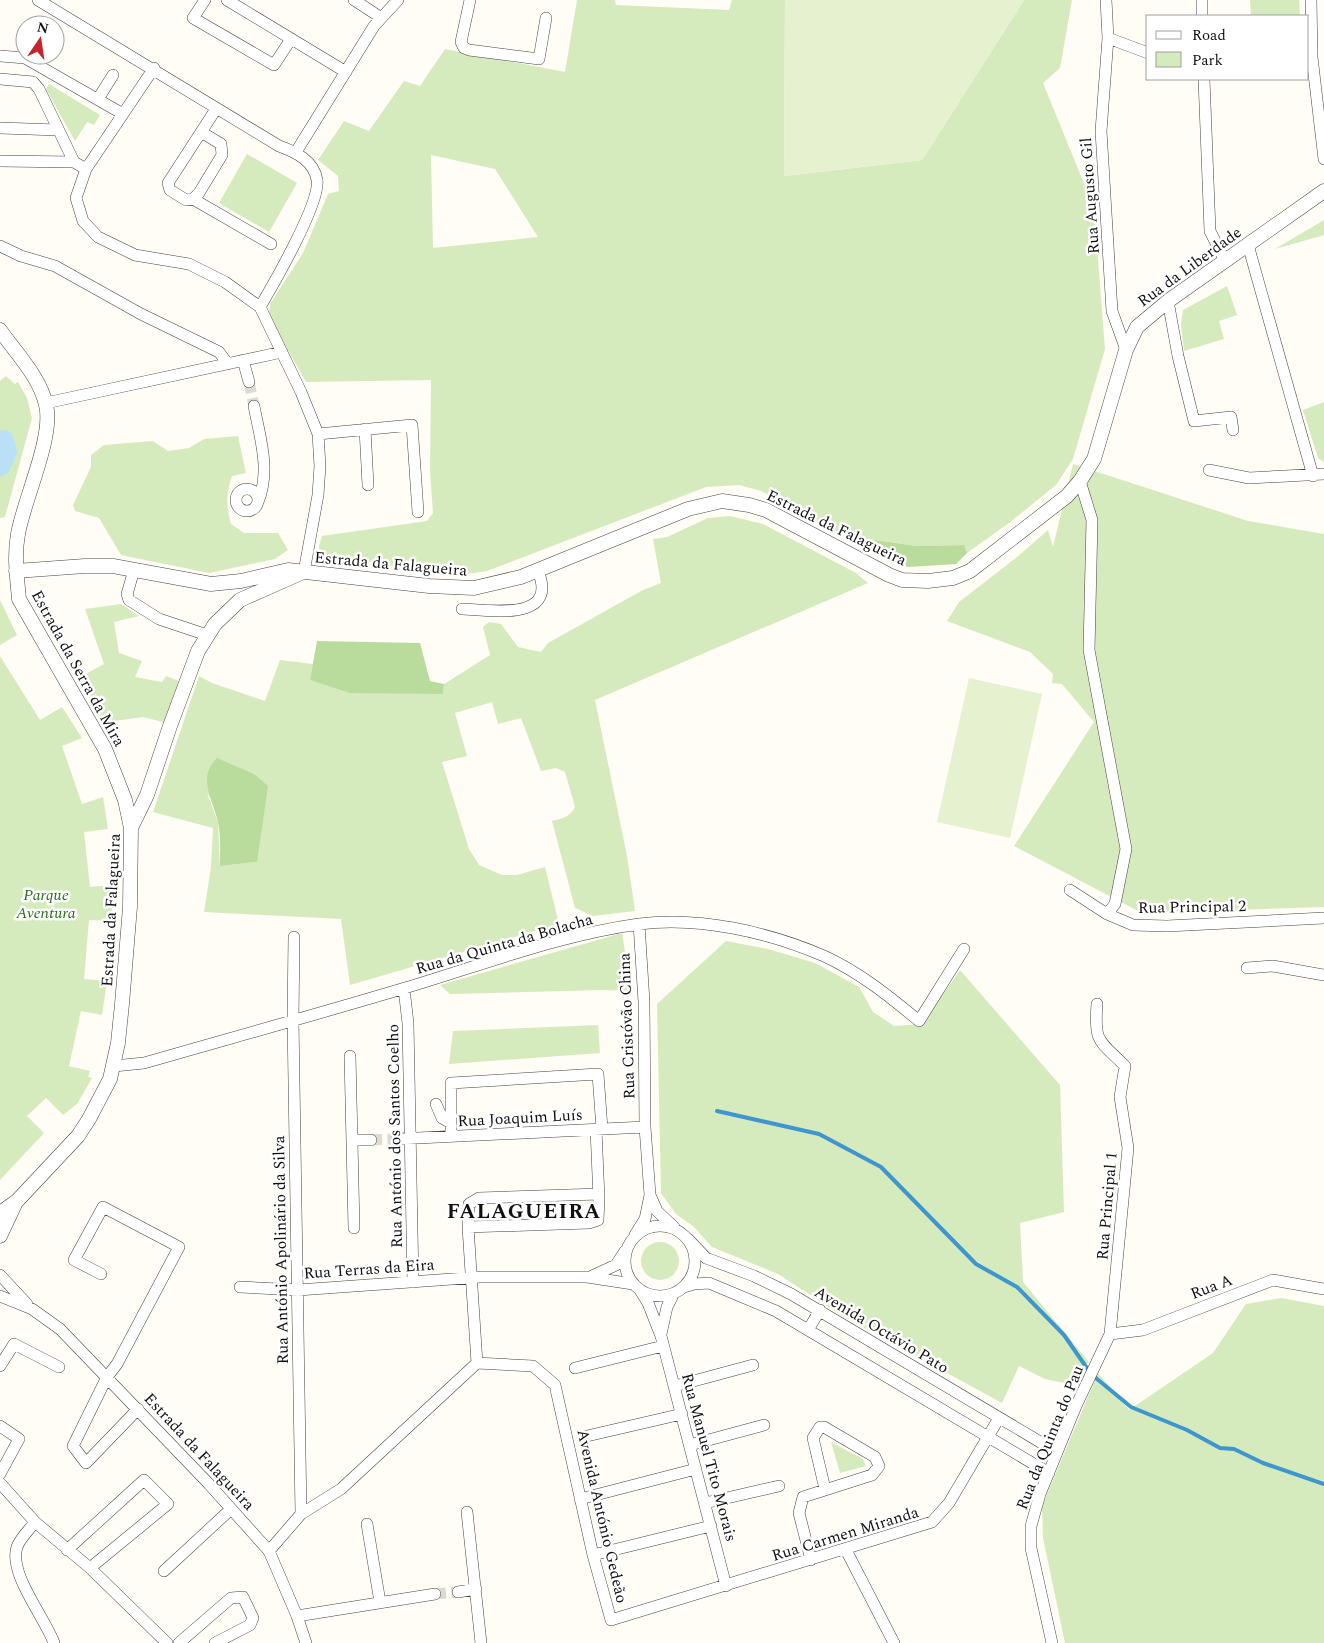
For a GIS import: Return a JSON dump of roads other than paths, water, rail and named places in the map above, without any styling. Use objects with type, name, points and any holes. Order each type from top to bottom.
[{"type":"street","points":[[38,0],[154,68],[216,109],[279,146],[296,152],[310,164],[317,178],[318,187],[290,254],[260,307]]},
{"type":"street","points":[[205,0],[194,18],[274,65],[290,39]]},
{"type":"street","points":[[227,0],[346,72]]},
{"type":"street","points":[[354,0],[380,17]]},
{"type":"street","points":[[296,152],[380,17],[398,0]]},
{"type":"street","points":[[470,0],[461,42],[464,48],[469,50],[539,59],[546,18]]},
{"type":"street","name":"Rua Augusto Gil","points":[[1106,0],[1108,38],[1102,130],[1112,311],[1126,350]]},
{"type":"street","points":[[1202,0],[1202,15]]},
{"type":"street","points":[[1311,0],[1312,57],[1324,158]]},
{"type":"street","points":[[1108,38],[1146,53]]},
{"type":"street","points":[[0,56],[25,58],[123,114]]},
{"type":"street","points":[[16,571],[85,566],[134,570],[211,584],[241,581],[282,570],[304,572],[318,495],[320,466],[318,434],[260,307],[225,282],[189,264],[135,255],[98,236],[83,221],[76,198],[86,169],[154,68]]},
{"type":"street","points":[[98,99],[113,75]]},
{"type":"street","points":[[0,79],[33,82],[39,89],[74,162]]},
{"type":"street","points":[[1204,80],[1210,231],[1225,261]]},
{"type":"street","points":[[201,132],[221,144],[222,156],[199,193],[193,199],[186,200],[170,190],[168,183],[201,132],[216,109]]},
{"type":"street","points":[[0,128],[58,130]]},
{"type":"street","points":[[0,161],[74,162],[86,169]]},
{"type":"street","name":"Rua da Liberdade","points":[[1080,481],[1094,459],[1126,350],[1137,327],[1168,301],[1324,191]]},
{"type":"street","points":[[193,199],[270,244]]},
{"type":"street","points":[[1209,470],[1249,478],[1318,475],[1248,245]]},
{"type":"street","points":[[0,246],[21,256],[55,266],[141,314],[219,352],[228,364]]},
{"type":"street","points":[[1168,301],[1178,356],[1194,422],[1231,417],[1233,430]]},
{"type":"street","name":"Estrada da Serra da Mira","points":[[0,330],[37,384],[46,403],[48,425],[18,534],[16,571],[19,599],[105,749],[120,787],[132,828]]},
{"type":"street","points":[[46,403],[282,352]]},
{"type":"street","points":[[243,360],[249,382]]},
{"type":"street","points":[[254,406],[265,463],[264,487],[258,502]]},
{"type":"street","points":[[318,434],[412,425],[418,512]]},
{"type":"street","points":[[365,429],[368,485]]},
{"type":"street","points":[[1080,481],[1092,520],[1089,650],[1126,849],[1115,904],[1107,914]]},
{"type":"street","name":"Estrada da Falagueira","points":[[0,1213],[17,1201],[78,1136],[105,1091],[114,1066],[118,1043],[130,907],[132,828],[147,795],[183,689],[207,635],[223,615],[245,597],[304,572],[460,588],[505,582],[538,571],[662,518],[688,509],[722,501],[766,510],[889,575],[915,582],[940,580],[970,571],[1052,509],[1080,481]]},
{"type":"street","points":[[134,570],[127,594],[129,600],[159,619],[207,635]]},
{"type":"street","points":[[462,608],[518,611],[531,606],[542,593],[542,580],[538,571]]},
{"type":"street","points":[[241,581],[246,589],[245,597]]},
{"type":"street","name":"Rua Principal 2","points":[[1070,890],[1107,914],[1133,925],[1166,926],[1324,918]]},
{"type":"street","name":"Rua da Quinta da Bolacha","points":[[114,1066],[144,1063],[404,989],[535,948],[638,924],[687,923],[713,926],[788,944],[824,956],[857,974],[889,996],[919,1021],[964,949]]},
{"type":"street","name":"Rua Cristóvão China","points":[[638,924],[644,1002],[645,1126],[650,1196]]},
{"type":"street","name":"Rua António Apolinário da Silva","points":[[294,937],[292,1020],[298,1290],[300,1514]]},
{"type":"street","points":[[1247,968],[1273,966],[1324,975]]},
{"type":"street","name":"Rua António dos Santos Coelho","points":[[404,989],[408,1023],[413,1282]]},
{"type":"street","name":"Rua Principal 1","points":[[1097,1004],[1095,1024],[1097,1036],[1125,1066],[1120,1097],[1128,1148],[1110,1334]]},
{"type":"street","points":[[350,1056],[354,1228]]},
{"type":"street","points":[[451,1136],[451,1083],[598,1074],[598,1220],[589,1223],[468,1227]]},
{"type":"street","points":[[436,1104],[442,1118],[451,1123]]},
{"type":"street","name":"Rua Joaquim Luís","points":[[397,1139],[645,1126]]},
{"type":"street","points":[[353,1140],[371,1140]]},
{"type":"street","points":[[269,1551],[300,1514],[341,1489],[477,1363],[468,1204],[479,1198],[599,1194]]},
{"type":"street","points":[[650,1196],[665,1221],[688,1239],[694,1251],[696,1264],[692,1277],[679,1290]]},
{"type":"street","points":[[587,1277],[616,1265],[645,1219],[650,1196]]},
{"type":"street","name":"Estrada da Falagueira","points":[[0,1236],[17,1201]]},
{"type":"street","points":[[100,1274],[74,1260],[103,1207],[179,1247],[117,1364],[107,1377],[73,1446],[86,1463],[138,1409]]},
{"type":"street","points":[[637,1287],[625,1265],[632,1240],[645,1229],[656,1225],[668,1226],[679,1231]]},
{"type":"street","name":"Avenida Octávio Pato","points":[[688,1239],[706,1258],[770,1283],[820,1310],[1057,1452]]},
{"type":"street","name":"Estrada da Falagueira","points":[[0,1275],[32,1308],[60,1329],[107,1377],[269,1551],[297,1616],[306,1643]]},
{"type":"street","points":[[587,1277],[637,1287],[651,1295],[663,1296],[702,1283],[715,1285],[776,1311],[1049,1473]]},
{"type":"street","name":"Rua Terras da Eira","points":[[240,1287],[298,1290],[471,1278],[587,1277]]},
{"type":"street","name":"Rua A","points":[[1110,1334],[1143,1330],[1273,1280],[1324,1289]]},
{"type":"street","name":"Rua Manuel Tito Morais","points":[[637,1287],[648,1303],[662,1341],[726,1586]]},
{"type":"street","name":"Rua Manuel Tito Morais","points":[[662,1341],[665,1315],[679,1290]]},
{"type":"street","name":"Estrada da Falagueira","points":[[0,1296],[32,1308]]},
{"type":"street","points":[[808,1330],[820,1310]]},
{"type":"street","name":"Rua da Quinta do Pau","points":[[1052,1643],[1030,1537],[1034,1514],[1076,1406],[1110,1334]]},
{"type":"street","points":[[575,1368],[662,1341]]},
{"type":"street","points":[[0,1366],[14,1344],[59,1367]]},
{"type":"street","name":"Avenida António Gedeão","points":[[477,1363],[533,1366],[556,1384],[593,1555],[611,1620],[726,1586]]},
{"type":"street","points":[[675,1386],[753,1365]]},
{"type":"street","points":[[587,1436],[682,1414]]},
{"type":"street","name":"Rua Carmen Miranda","points":[[726,1586],[925,1526],[937,1518],[999,1418]]},
{"type":"street","points":[[690,1445],[764,1425]]},
{"type":"street","points":[[0,1426],[19,1439],[0,1474]]},
{"type":"street","points":[[811,1560],[799,1506],[803,1496],[872,1475],[879,1466],[875,1456],[824,1427],[820,1427],[812,1438],[825,1489]]},
{"type":"street","points":[[580,1499],[696,1469]]},
{"type":"street","points":[[67,1550],[144,1480],[168,1504],[90,1568]]},
{"type":"street","points":[[0,1483],[36,1522],[90,1568],[167,1643]]},
{"type":"street","points":[[705,1503],[779,1486]]},
{"type":"street","points":[[164,1571],[231,1508]]},
{"type":"street","points":[[467,1512],[481,1643]]},
{"type":"street","points":[[36,1522],[17,1546],[15,1558],[19,1575],[54,1643]]},
{"type":"street","points":[[367,1524],[380,1602]]},
{"type":"street","points":[[593,1555],[711,1526]]},
{"type":"street","points":[[846,1550],[894,1643]]},
{"type":"street","points":[[458,1592],[476,1590]]},
{"type":"street","points":[[297,1616],[436,1594]]},
{"type":"street","points":[[179,1643],[231,1598],[243,1597],[253,1618],[250,1625],[215,1643]]},
{"type":"waterway","points":[[0,465],[6,452],[3,441]]},
{"type":"waterway","points":[[717,1111],[819,1134],[881,1167],[976,1264],[1017,1287],[1064,1335],[1091,1374],[1131,1407],[1187,1430],[1220,1448],[1234,1449],[1263,1463],[1324,1484]]},
{"type":"tunnel","points":[[249,382],[254,406]]},
{"type":"tunnel","points":[[371,1140],[397,1139]]},
{"type":"tunnel","points":[[435,1594],[458,1592]]},
{"type":"district","name":"FALAGUEIRA","points":[[524,1211]]},
{"type":"park label","name":"Parque Aventura","points":[[46,903]]}]
